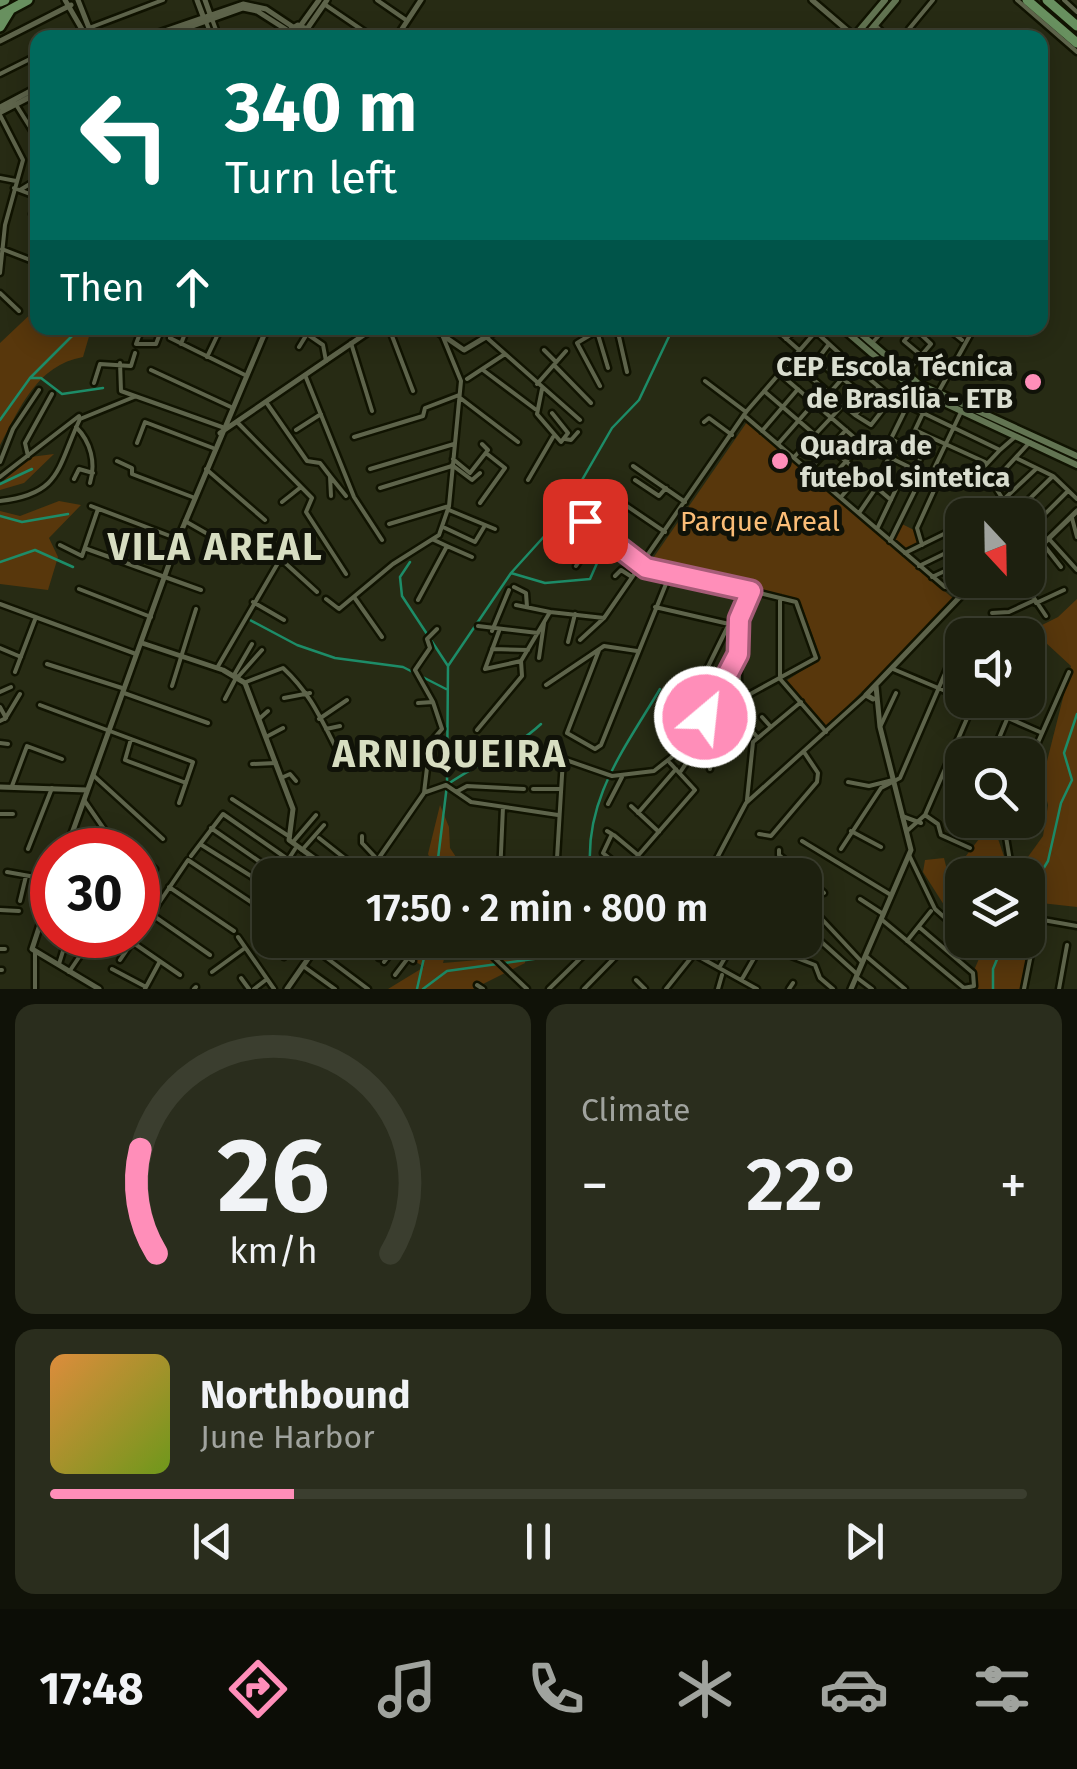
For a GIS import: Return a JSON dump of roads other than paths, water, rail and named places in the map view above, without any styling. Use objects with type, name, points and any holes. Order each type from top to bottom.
[{"type":"highway","points":[[1027,0],[1077,42]]},
{"type":"highway","points":[[1041,12],[1050,10],[1047,0]]},
{"type":"highway","points":[[1047,0],[1076,15]]},
{"type":"highway","points":[[5,4],[29,1]]},
{"type":"highway","points":[[0,15],[5,4]]},
{"type":"highway","points":[[0,28],[5,4]]},
{"type":"highway","points":[[1064,32],[1061,20],[1076,15]]},
{"type":"main road","points":[[859,30],[886,0]]},
{"type":"main road","points":[[871,30],[896,0]]},
{"type":"main road","points":[[852,335],[906,374],[993,421],[1077,456]]},
{"type":"main road","points":[[861,335],[916,389],[993,421]]},
{"type":"main road","points":[[1006,427],[1016,436],[1077,465]]},
{"type":"street","points":[[97,30],[163,0]]},
{"type":"street","points":[[197,0],[214,30]]},
{"type":"street","points":[[204,0],[210,30]]},
{"type":"street","points":[[377,0],[407,20]]},
{"type":"street","points":[[401,30],[420,0]]},
{"type":"street","points":[[812,0],[845,30]]},
{"type":"street","points":[[909,30],[933,0]]},
{"type":"street","points":[[1016,0],[1077,52]]},
{"type":"street","points":[[1064,0],[1076,15]]},
{"type":"street","points":[[0,41],[80,1],[87,30]]},
{"type":"street","points":[[309,30],[323,1],[363,30]]},
{"type":"street","points":[[69,4],[85,30]]},
{"type":"street","points":[[180,30],[249,4],[288,30]]},
{"type":"street","points":[[171,30],[208,19]]},
{"type":"street","points":[[875,25],[880,30]]},
{"type":"street","points":[[0,74],[30,59]]},
{"type":"street","points":[[0,271],[3,224],[17,189],[23,157],[0,111],[30,94]]},
{"type":"street","points":[[14,103],[30,128]]},
{"type":"street","points":[[0,178],[16,181]]},
{"type":"street","points":[[17,189],[30,183]]},
{"type":"street","points":[[17,189],[30,194]]},
{"type":"street","points":[[2,249],[30,260]]},
{"type":"street","points":[[0,293],[19,311]]},
{"type":"street","points":[[139,335],[136,344],[156,343],[159,335]]},
{"type":"street","points":[[182,344],[185,335]]},
{"type":"street","points":[[207,357],[218,335]]},
{"type":"street","points":[[74,828],[178,539],[264,335]]},
{"type":"street","points":[[299,347],[304,335]]},
{"type":"street","points":[[311,335],[324,346],[326,361]]},
{"type":"street","points":[[120,363],[120,390],[223,428],[363,335]]},
{"type":"street","points":[[392,335],[413,391]]},
{"type":"street","points":[[588,335],[577,343],[600,386]]},
{"type":"street","points":[[598,335],[608,368]]},
{"type":"street","points":[[619,335],[627,372]]},
{"type":"street","points":[[782,335],[800,350]]},
{"type":"street","points":[[786,338],[789,335]]},
{"type":"street","points":[[580,640],[604,618],[746,414],[813,335]]},
{"type":"street","points":[[822,335],[839,353],[827,368]]},
{"type":"street","points":[[877,352],[883,335]]},
{"type":"street","points":[[908,335],[904,340],[922,356]]},
{"type":"street","points":[[906,374],[931,343],[922,335]]},
{"type":"street","points":[[956,335],[963,341]]},
{"type":"street","points":[[940,391],[968,335]]},
{"type":"street","points":[[443,336],[464,350]]},
{"type":"street","points":[[326,600],[338,610],[393,564],[434,540],[443,527],[460,378],[448,358],[443,336]]},
{"type":"street","points":[[448,358],[486,336],[580,420]]},
{"type":"street","points":[[170,338],[246,375]]},
{"type":"street","points":[[351,343],[372,411]]},
{"type":"street","points":[[806,373],[830,344]]},
{"type":"street","points":[[544,350],[591,403]]},
{"type":"street","points":[[537,384],[566,351]]},
{"type":"street","points":[[94,383],[100,364],[132,366],[135,353]]},
{"type":"street","points":[[468,378],[505,354]]},
{"type":"street","points":[[791,360],[829,393]]},
{"type":"street","points":[[817,360],[868,400]]},
{"type":"street","points":[[778,444],[855,366],[892,398],[1000,450]]},
{"type":"street","points":[[151,370],[231,407]]},
{"type":"street","points":[[483,370],[536,410],[560,442],[571,440],[578,432]]},
{"type":"street","points":[[780,374],[862,444],[938,484],[918,526],[922,545]]},
{"type":"street","points":[[305,375],[356,501],[382,540]]},
{"type":"street","points":[[706,381],[945,586]]},
{"type":"street","points":[[855,415],[879,387]]},
{"type":"street","points":[[536,410],[542,389]]},
{"type":"street","points":[[762,432],[798,389]]},
{"type":"street","points":[[858,514],[876,487],[892,439],[916,389]]},
{"type":"street","points":[[0,462],[13,429],[38,390]]},
{"type":"street","points":[[793,458],[855,390]]},
{"type":"street","points":[[764,392],[891,500]]},
{"type":"street","points":[[28,456],[25,443],[52,394]]},
{"type":"street","points":[[0,478],[84,415],[134,396]]},
{"type":"street","points":[[354,436],[423,416],[425,408],[459,396]]},
{"type":"street","points":[[459,396],[518,442]]},
{"type":"street","points":[[842,405],[871,425],[892,398]]},
{"type":"street","points":[[266,402],[307,461],[322,465],[346,496]]},
{"type":"street","points":[[930,477],[962,410]]},
{"type":"street","points":[[552,413],[567,430],[565,439]]},
{"type":"street","points":[[907,447],[923,413]]},
{"type":"street","points":[[296,430],[321,414]]},
{"type":"street","points":[[0,501],[44,490],[64,465],[84,415]]},
{"type":"street","points":[[704,422],[710,418],[732,435]]},
{"type":"street","points":[[137,443],[146,422],[214,448]]},
{"type":"street","points":[[237,422],[313,500],[307,514],[346,574]]},
{"type":"street","points":[[76,427],[87,438],[93,473],[90,484]]},
{"type":"street","points":[[808,472],[846,430]]},
{"type":"street","points":[[915,430],[987,463]]},
{"type":"street","points":[[528,480],[554,436]]},
{"type":"street","points":[[1002,498],[983,469],[1016,436]]},
{"type":"street","points":[[915,470],[930,437]]},
{"type":"street","points":[[892,439],[922,454]]},
{"type":"street","points":[[992,483],[1030,442]]},
{"type":"street","points":[[370,470],[454,444]]},
{"type":"street","points":[[380,488],[453,463],[470,473],[486,453],[488,448],[482,444]]},
{"type":"street","points":[[824,484],[862,444]]},
{"type":"street","points":[[480,503],[505,468],[486,453]]},
{"type":"street","points":[[1018,458],[1054,476],[1077,499]]},
{"type":"street","points":[[117,462],[132,468],[132,474],[195,498]]},
{"type":"street","points":[[453,463],[472,480],[480,473]]},
{"type":"street","points":[[633,466],[685,502]]},
{"type":"street","points":[[877,530],[907,466]]},
{"type":"street","points":[[1009,498],[1037,468]]},
{"type":"street","points":[[74,478],[79,469],[93,473]]},
{"type":"street","points":[[206,469],[265,520]]},
{"type":"street","points":[[840,498],[861,474]]},
{"type":"street","points":[[890,541],[923,474]]},
{"type":"street","points":[[330,476],[331,496]]},
{"type":"street","points":[[1032,498],[1054,476]]},
{"type":"street","points":[[635,480],[658,496],[666,488]]},
{"type":"street","points":[[596,485],[665,532]]},
{"type":"street","points":[[282,502],[301,487]]},
{"type":"street","points":[[1045,513],[1068,491]]},
{"type":"street","points":[[91,506],[178,539]]},
{"type":"street","points":[[389,524],[448,508],[495,529]]},
{"type":"street","points":[[60,545],[82,556],[98,509]]},
{"type":"street","points":[[1074,514],[1077,537]]},
{"type":"street","points":[[1045,541],[1074,514]]},
{"type":"street","points":[[185,521],[227,545]]},
{"type":"street","points":[[557,858],[563,759],[604,775],[649,773],[702,733],[720,710],[817,656],[797,603],[670,574],[645,564],[585,521]]},
{"type":"street","points":[[443,527],[474,542],[484,527]]},
{"type":"street","points":[[576,566],[600,530]]},
{"type":"street","points":[[905,553],[945,535]]},
{"type":"street","points":[[434,540],[472,556]]},
{"type":"street","points":[[1045,545],[1077,570]]},
{"type":"street","points":[[418,600],[447,546]]},
{"type":"street","points":[[1045,546],[1061,567]]},
{"type":"street","points":[[87,549],[201,590]]},
{"type":"street","points":[[919,566],[945,553]]},
{"type":"street","points":[[217,668],[271,572],[284,562],[317,592]]},
{"type":"street","points":[[615,576],[621,570],[632,576]]},
{"type":"street","points":[[932,577],[945,571]]},
{"type":"street","points":[[599,650],[567,733],[595,749],[602,744],[670,574]]},
{"type":"street","points":[[79,589],[151,616]]},
{"type":"street","points":[[521,661],[487,670],[490,648],[512,589],[526,593],[526,607]]},
{"type":"street","points":[[992,613],[1009,612],[1064,590]]},
{"type":"street","points":[[739,692],[739,619],[751,591]]},
{"type":"street","points":[[354,597],[382,636]]},
{"type":"street","points":[[780,598],[781,678],[826,732]]},
{"type":"street","points":[[717,858],[746,803],[876,686],[957,598]]},
{"type":"street","points":[[1033,598],[1046,616]]},
{"type":"street","points":[[253,602],[284,620]]},
{"type":"street","points":[[0,604],[138,655]]},
{"type":"street","points":[[516,605],[604,618]]},
{"type":"street","points":[[655,607],[729,624],[699,685],[671,724]]},
{"type":"street","points":[[172,686],[196,610]]},
{"type":"street","points":[[477,730],[522,676],[521,661],[550,612]]},
{"type":"street","points":[[568,642],[575,614]]},
{"type":"street","points":[[15,672],[36,617]]},
{"type":"street","points":[[540,658],[544,623]]},
{"type":"street","points":[[478,626],[538,633]]},
{"type":"street","points":[[379,858],[424,793],[430,743],[442,729],[433,702],[415,670],[430,648],[427,639],[437,629]]},
{"type":"street","points":[[142,644],[217,668],[245,682],[292,809],[289,858]]},
{"type":"street","points":[[225,699],[252,644]]},
{"type":"street","points":[[546,685],[599,650],[616,644],[636,651]]},
{"type":"street","points":[[0,648],[21,657]]},
{"type":"street","points":[[490,648],[528,650]]},
{"type":"street","points":[[236,676],[262,650]]},
{"type":"street","points":[[705,717],[738,654]]},
{"type":"street","points":[[46,664],[208,724]]},
{"type":"street","points":[[245,682],[283,668],[310,692],[336,750]]},
{"type":"street","points":[[893,668],[945,691]]},
{"type":"street","points":[[841,848],[881,788],[893,782],[945,672]]},
{"type":"street","points":[[1039,738],[1069,672]]},
{"type":"street","points":[[876,686],[880,727],[909,855],[934,909],[945,918]]},
{"type":"street","points":[[0,692],[10,688]]},
{"type":"street","points":[[284,698],[310,692]]},
{"type":"street","points":[[3,720],[20,694]]},
{"type":"street","points":[[880,727],[896,694]]},
{"type":"street","points":[[866,695],[875,701]]},
{"type":"street","points":[[319,718],[347,700]]},
{"type":"street","points":[[418,703],[433,702]]},
{"type":"street","points":[[746,803],[752,746],[800,702]]},
{"type":"street","points":[[40,705],[193,762],[179,803]]},
{"type":"street","points":[[0,707],[3,720]]},
{"type":"street","points":[[732,707],[758,738]]},
{"type":"street","points":[[259,719],[268,711]]},
{"type":"street","points":[[762,717],[771,727]]},
{"type":"street","points":[[1010,718],[1041,732]]},
{"type":"street","points":[[326,729],[340,726]]},
{"type":"street","points":[[266,737],[283,728]]},
{"type":"street","points":[[702,733],[713,747],[710,769]]},
{"type":"street","points":[[131,739],[125,760],[186,783]]},
{"type":"street","points":[[0,744],[8,744]]},
{"type":"street","points":[[12,787],[27,746],[62,759]]},
{"type":"street","points":[[759,834],[771,836],[817,782],[818,774],[804,752]]},
{"type":"street","points":[[638,812],[689,759]]},
{"type":"street","points":[[252,764],[276,762]]},
{"type":"street","points":[[614,835],[638,856],[695,790],[668,762]]},
{"type":"street","points":[[905,829],[921,823],[945,768]]},
{"type":"street","points":[[281,778],[292,775],[296,782]]},
{"type":"street","points":[[608,804],[622,775]]},
{"type":"street","points":[[94,776],[163,839]]},
{"type":"street","points":[[848,782],[869,786],[893,782]]},
{"type":"street","points":[[424,793],[442,785],[454,790],[461,799],[558,816]]},
{"type":"street","points":[[454,790],[467,786],[524,789]]},
{"type":"street","points":[[0,787],[88,790]]},
{"type":"street","points":[[28,850],[52,788]]},
{"type":"street","points":[[534,789],[560,789]]},
{"type":"street","points":[[232,799],[305,851],[324,825]]},
{"type":"street","points":[[84,800],[103,828]]},
{"type":"street","points":[[631,806],[658,832]]},
{"type":"street","points":[[501,858],[503,807]]},
{"type":"street","points":[[0,814],[13,814]]},
{"type":"street","points":[[160,900],[223,814],[286,858]]},
{"type":"street","points":[[291,841],[316,815]]},
{"type":"street","points":[[926,815],[938,824],[941,835],[970,848]]},
{"type":"street","points":[[902,816],[921,823]]},
{"type":"street","points":[[211,828],[254,858]]},
{"type":"street","points":[[608,831],[612,834],[603,853],[610,858]]},
{"type":"street","points":[[851,831],[881,847]]},
{"type":"street","points":[[362,836],[362,844],[376,858]]},
{"type":"street","points":[[320,838],[345,858]]},
{"type":"street","points":[[291,841],[312,858]]},
{"type":"street","points":[[802,841],[891,895]]},
{"type":"street","points":[[200,844],[252,877]]},
{"type":"street","points":[[779,850],[782,858]]},
{"type":"street","points":[[851,989],[909,855]]},
{"type":"street","points":[[190,858],[252,902]]},
{"type":"street","points":[[6,872],[30,877]]},
{"type":"street","points":[[20,901],[26,876]]},
{"type":"street","points":[[169,887],[236,934],[274,989]]},
{"type":"street","points":[[860,899],[964,988],[976,983],[970,970],[919,926]]},
{"type":"street","points":[[0,910],[19,912]]},
{"type":"street","points":[[907,941],[931,911]]},
{"type":"street","points":[[822,918],[864,959],[906,989]]},
{"type":"street","points":[[160,920],[210,954]]},
{"type":"street","points":[[1045,920],[1077,926]]},
{"type":"street","points":[[822,943],[872,989]]},
{"type":"street","points":[[1059,989],[1067,945]]},
{"type":"street","points":[[212,972],[246,948]]},
{"type":"street","points":[[34,958],[35,989]]},
{"type":"street","points":[[44,958],[99,989]]},
{"type":"street","points":[[58,966],[61,958]]},
{"type":"street","points":[[69,972],[78,958]]},
{"type":"street","points":[[156,958],[180,975]]},
{"type":"street","points":[[287,989],[309,958]]},
{"type":"street","points":[[327,958],[368,989]]},
{"type":"street","points":[[395,975],[409,958]]},
{"type":"street","points":[[494,958],[527,989]]},
{"type":"street","points":[[550,989],[581,958]]},
{"type":"street","points":[[586,988],[615,958]]},
{"type":"street","points":[[666,989],[691,958]]},
{"type":"street","points":[[701,958],[757,989]]},
{"type":"street","points":[[719,968],[725,958]]},
{"type":"street","points":[[741,980],[754,958]]},
{"type":"street","points":[[796,958],[814,965],[820,978],[833,989]]},
{"type":"street","points":[[1024,989],[1030,958]]},
{"type":"street","points":[[112,969],[145,988],[160,961]]},
{"type":"street","points":[[303,966],[335,989]]},
{"type":"street","points":[[718,989],[722,975]]},
{"type":"street","points":[[77,989],[80,978]]},
{"type":"street","points":[[241,978],[251,989],[267,980]]},
{"type":"street","points":[[636,980],[645,989]]},
{"type":"street","points":[[788,989],[793,983]]},
{"type":"street","points":[[477,985],[484,989]]},
{"type":"waterway","points":[[0,420],[30,378],[73,335]]},
{"type":"waterway","points":[[438,858],[447,785],[448,666],[511,573],[559,520],[612,428],[639,400],[670,335]]},
{"type":"waterway","points":[[31,378],[41,378],[62,394],[103,388]]},
{"type":"waterway","points":[[0,484],[32,469]]},
{"type":"waterway","points":[[0,516],[22,522],[68,514]]},
{"type":"waterway","points":[[511,573],[545,583],[590,579],[605,545]]},
{"type":"waterway","points":[[0,562],[35,550],[73,567]]},
{"type":"waterway","points":[[410,562],[400,577],[402,596],[448,666]]},
{"type":"waterway","points":[[248,619],[297,645],[335,658],[403,667],[446,689]]},
{"type":"waterway","points":[[590,858],[593,823],[609,777],[660,689]]},
{"type":"waterway","points":[[1045,866],[1061,803],[1072,780],[1064,753],[1077,714]]},
{"type":"waterway","points":[[448,784],[541,724]]},
{"type":"waterway","points":[[417,989],[424,958]]},
{"type":"waterway","points":[[423,989],[447,971],[541,958]]},
{"type":"waterway","points":[[993,989],[998,958]]},
{"type":"place","name":"CEP Escola Técnica de Brasília - ETB","points":[[1033,382]]},
{"type":"place","name":"Quadra de futebol sintetica","points":[[780,461]]},
{"type":"district","name":"VILA AREAL","points":[[216,547]]},
{"type":"district","name":"ARNIQUEIRA","points":[[450,754]]},
{"type":"park label","name":"Parque Areal","points":[[760,521]]}]
